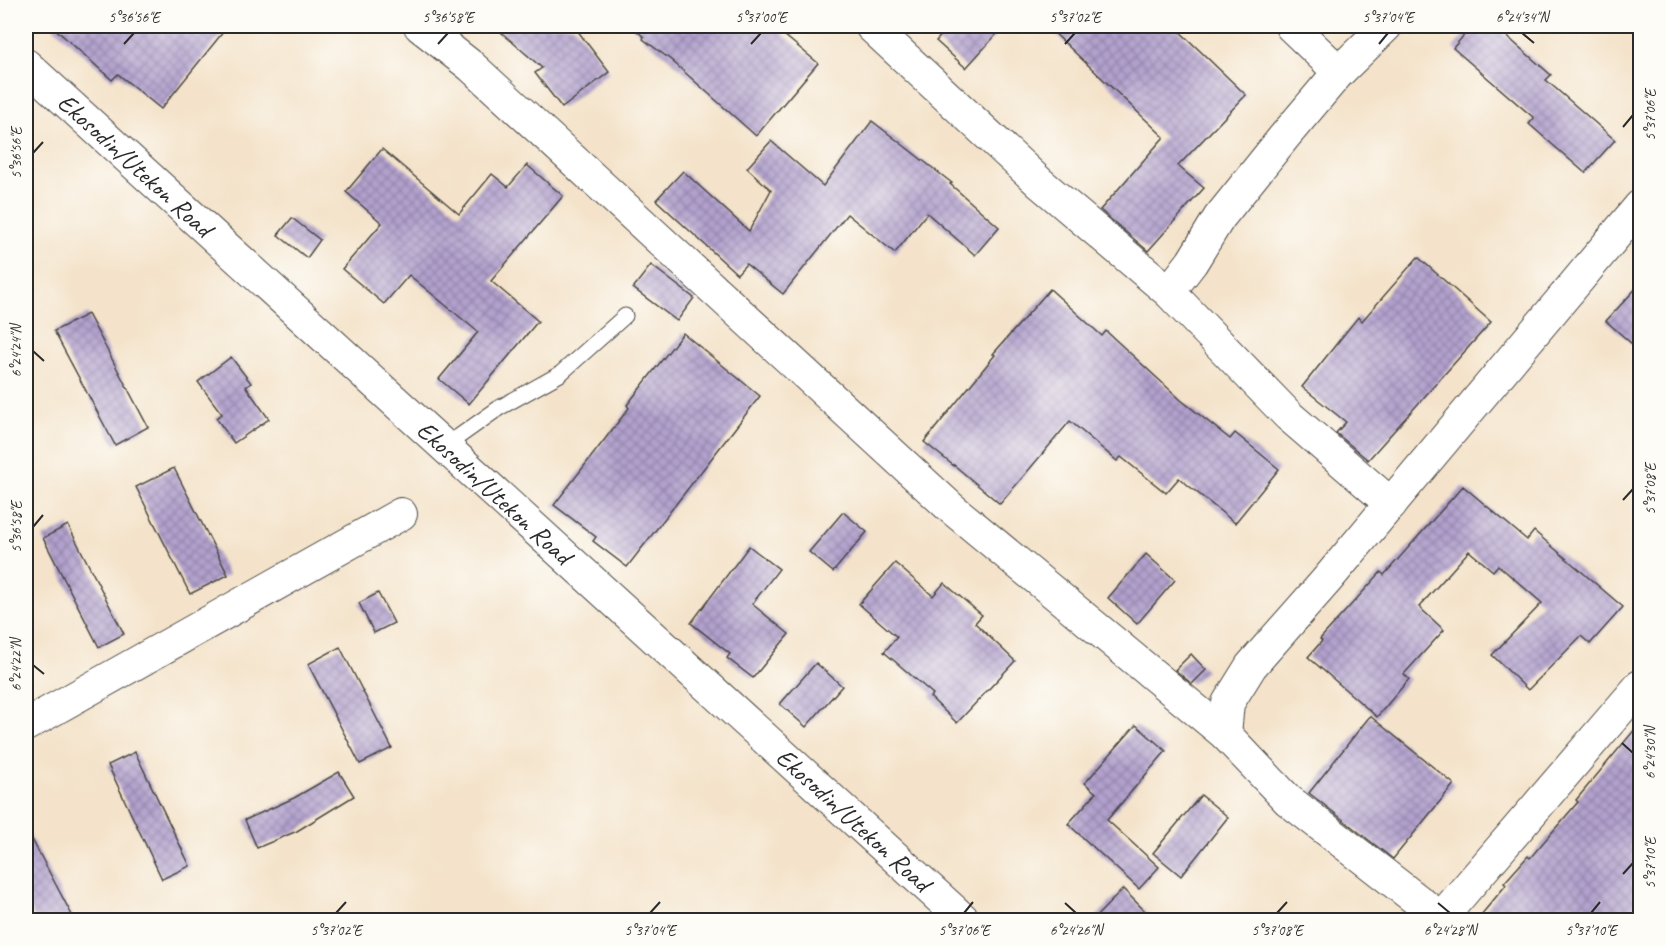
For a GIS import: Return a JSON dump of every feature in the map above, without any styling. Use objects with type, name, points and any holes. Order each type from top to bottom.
[{"type":"street","points":[[420,26],[471,66],[950,507],[1225,734],[1288,800],[1442,920],[1641,686]]},
{"type":"street","points":[[871,26],[1041,183],[1169,292],[1289,416],[1391,504]]},
{"type":"street","points":[[1292,26],[1338,72]]},
{"type":"street","points":[[1169,292],[1192,262],[1219,218],[1338,72],[1386,26]]},
{"type":"street","name":"Ekosodin/Utekon Road","points":[[26,66],[964,921]]},
{"type":"street","points":[[1225,734],[1228,704],[1251,666],[1276,640],[1641,206]]},
{"type":"street","points":[[26,725],[401,514]]},
{"type":"lane","points":[[444,447],[499,408],[560,374],[625,316]]},
{"type":"building","points":[[52,26],[228,26],[161,109],[118,74],[112,80]]},
{"type":"building","points":[[494,26],[574,26],[609,72],[562,108],[535,73],[542,68]]},
{"type":"building","points":[[631,26],[773,26],[818,63],[756,136],[671,60],[643,39],[644,37]]},
{"type":"building","points":[[950,26],[1004,26],[966,68],[936,41]]},
{"type":"building","points":[[1047,26],[1174,26],[1246,95],[1178,166],[1204,188],[1148,251],[1100,210],[1164,137]]},
{"type":"building","points":[[1472,26],[1495,26],[1551,75],[1546,80],[1615,140],[1585,173],[1529,124],[1534,118],[1453,48]]},
{"type":"building","points":[[872,121],[952,183],[950,184],[999,227],[975,255],[927,213],[895,253],[847,214],[783,294],[746,264],[737,274],[656,200],[683,171],[749,231],[771,190],[747,168],[771,141],[823,186]]},
{"type":"building","points":[[382,149],[459,214],[492,174],[508,187],[527,165],[563,196],[491,281],[538,321],[469,404],[439,379],[478,332],[409,275],[384,304],[342,269],[382,223],[346,192]]},
{"type":"building","points":[[292,218],[320,240],[307,258],[278,235]]},
{"type":"building","points":[[1418,257],[1491,322],[1368,460],[1336,433],[1346,422],[1302,387],[1358,317],[1362,321]]},
{"type":"building","points":[[651,265],[694,298],[677,321],[633,288]]},
{"type":"building","points":[[1641,283],[1641,352],[1606,321]]},
{"type":"building","points":[[1050,289],[1102,336],[1106,331],[1181,400],[1230,439],[1235,433],[1279,469],[1235,523],[1179,478],[1166,493],[1121,457],[1117,461],[1070,421],[1000,504],[924,442],[995,355],[993,354]]},
{"type":"building","points":[[88,314],[148,427],[115,445],[54,331]]},
{"type":"building","points":[[683,333],[760,396],[627,567],[593,541],[596,537],[554,505],[629,408],[627,405]]},
{"type":"building","points":[[231,357],[251,383],[246,387],[269,419],[234,443],[216,418],[222,414],[198,382]]},
{"type":"building","points":[[174,468],[228,575],[190,594],[136,487]]},
{"type":"building","points":[[1463,486],[1527,540],[1534,531],[1623,607],[1590,644],[1581,636],[1528,690],[1492,655],[1542,603],[1498,565],[1493,571],[1469,551],[1419,607],[1444,630],[1404,674],[1409,679],[1377,717],[1308,657],[1322,641],[1320,639],[1381,572],[1384,575]]},
{"type":"building","points":[[843,512],[867,532],[833,572],[809,552]]},
{"type":"building","points":[[68,525],[124,634],[99,647],[43,538]]},
{"type":"building","points":[[749,546],[779,569],[752,604],[789,634],[753,678],[727,658],[730,654],[691,623]]},
{"type":"building","points":[[1146,554],[1175,580],[1137,624],[1108,598]]},
{"type":"building","points":[[895,563],[933,596],[944,583],[982,615],[975,623],[1015,661],[957,723],[930,697],[933,694],[884,652],[897,637],[859,604]]},
{"type":"building","points":[[378,593],[394,623],[374,633],[359,603]]},
{"type":"building","points":[[340,647],[392,748],[360,764],[308,664]]},
{"type":"building","points":[[1191,654],[1206,670],[1192,684],[1175,670]]},
{"type":"building","points":[[816,663],[842,686],[806,727],[780,704]]},
{"type":"building","points":[[1370,716],[1454,784],[1393,859],[1309,793]]},
{"type":"building","points":[[1641,722],[1641,921],[1476,921],[1506,885],[1504,883],[1528,856],[1530,858],[1578,802],[1576,800]]},
{"type":"building","points":[[1136,725],[1166,751],[1107,820],[1159,867],[1139,889],[1068,824],[1096,793],[1085,783]]},
{"type":"building","points":[[135,752],[190,866],[162,879],[108,765]]},
{"type":"building","points":[[339,772],[354,796],[297,831],[257,848],[245,820],[294,798]]},
{"type":"building","points":[[1201,795],[1228,817],[1181,876],[1153,853]]},
{"type":"building","points":[[26,828],[75,921],[36,921],[26,901]]},
{"type":"building","points":[[1123,889],[1155,921],[1092,921]]}]
